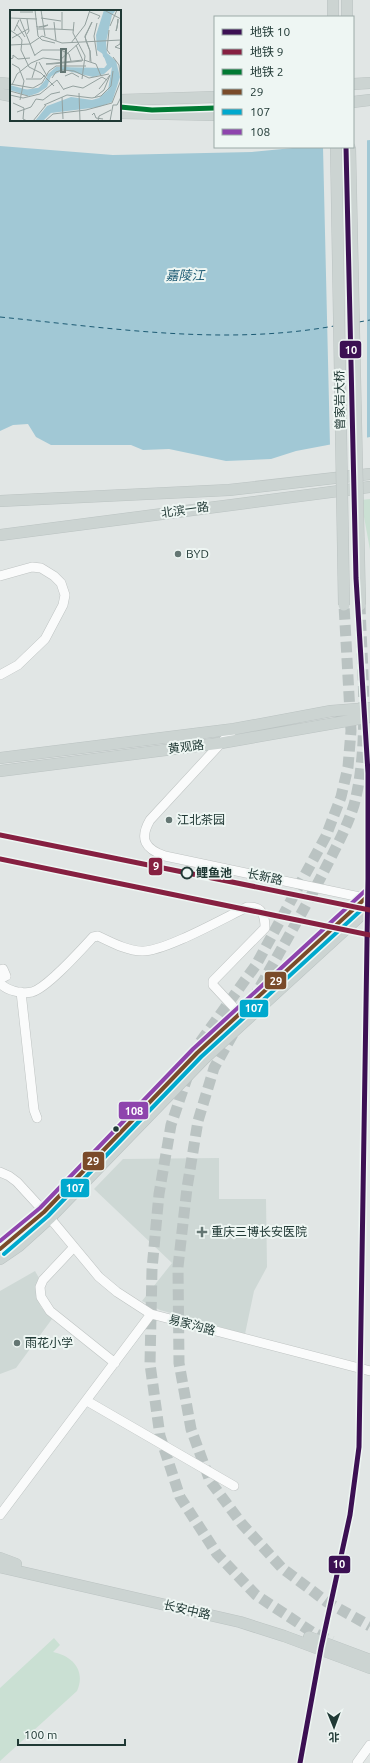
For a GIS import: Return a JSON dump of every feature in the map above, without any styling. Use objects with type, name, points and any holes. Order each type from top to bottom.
[{"type":"main road","points":[[333,0],[333,16]]},
{"type":"main road","points":[[347,0],[347,16]]},
{"type":"main road","points":[[0,83],[10,84]]},
{"type":"main road","points":[[354,84],[370,83]]},
{"type":"main road","points":[[0,94],[10,96]]},
{"type":"main road","points":[[121,100],[214,97]]},
{"type":"main road","points":[[354,102],[370,100]]},
{"type":"main road","points":[[121,113],[214,115]]},
{"type":"main road","name":"曾家岩大桥","points":[[336,148],[344,605]]},
{"type":"main road","name":"曾家岩大桥","points":[[350,148],[360,605]]},
{"type":"main road","name":"北滨一路","points":[[0,501],[229,490],[370,474]]},
{"type":"main road","name":"北滨一路","points":[[0,535],[370,487]]},
{"type":"main road","name":"黄观路","points":[[0,758],[234,729],[331,711],[370,708]]},
{"type":"main road","name":"黄观路","points":[[0,772],[221,743],[370,717]]},
{"type":"main road","points":[[0,1259],[19,1246],[197,1053],[369,899]]},
{"type":"main road","points":[[0,1249],[47,1215],[204,1059],[369,899]]},
{"type":"main road","name":"长安中路","points":[[0,1559],[256,1620],[370,1660]]},
{"type":"main road","name":"长安中路","points":[[0,1567],[248,1624],[370,1668]]},
{"type":"street","points":[[0,576],[32,567],[41,568],[54,576],[61,583],[65,595],[63,605],[45,639],[18,665],[0,675]]},
{"type":"street","name":"长新路","points":[[234,729],[150,820],[146,826],[144,836],[150,849],[164,856],[369,899]]},
{"type":"street","points":[[0,983],[4,988],[21,992],[32,992],[46,984],[93,937],[98,936],[133,950],[143,952],[169,945],[247,907],[255,906],[260,909],[265,920],[265,928],[213,982],[213,985],[240,1014]]},
{"type":"street","points":[[0,970],[3,969],[6,976],[0,980]]},
{"type":"street","points":[[21,992],[34,1110],[37,1118]]},
{"type":"street","name":"易家沟路","points":[[0,1172],[17,1182],[99,1277],[117,1292],[150,1314],[370,1371]]},
{"type":"street","points":[[74,1247],[43,1280],[40,1287],[41,1296],[50,1311],[115,1363]]},
{"type":"street","points":[[0,1515],[87,1401],[150,1314]]},
{"type":"street","points":[[87,1401],[234,1486]]},
{"type":"street","points":[[357,1763],[370,1745]]},
{"type":"shaded area","name":"重庆三博长安医院","points":[[219,1158],[219,1199],[266,1199],[267,1267],[254,1291],[245,1334],[160,1310],[142,1301],[172,1263],[94,1189],[123,1159]]},
{"type":"shaded area","name":"雨花小学","points":[[35,1271],[39,1278],[36,1287],[37,1298],[41,1307],[52,1319],[16,1368],[0,1374],[0,1291]]},
{"type":"green space","points":[[370,499],[370,550],[361,500]]},
{"type":"green space","points":[[54,1638],[60,1645],[53,1652],[72,1661],[79,1671],[80,1677],[77,1691],[0,1761],[0,1688]]},
{"type":"water","name":"嘉陵江","points":[[370,140],[370,437],[296,451],[271,459],[226,461],[169,449],[143,450],[131,445],[51,445],[36,437],[28,424],[13,425],[0,431],[0,146],[113,155],[252,152],[293,148],[354,148],[354,142]]},
{"type":"pier","points":[[367,138],[367,440],[330,446],[323,148],[354,148],[354,140]]},
{"type":"ferry route","points":[[0,317],[125,330],[209,335],[251,335],[292,332],[334,326]]},
{"type":"ferry route","points":[[359,322],[370,320]]},
{"type":"tunnel","points":[[194,1057],[198,1045],[256,965],[326,836],[341,797],[348,767],[351,731],[344,605]]},
{"type":"tunnel","points":[[252,1001],[321,877],[343,832],[354,805],[362,757],[364,706],[360,605]]},
{"type":"tunnel","points":[[233,1034],[214,1068],[198,1121],[187,1188],[178,1267],[179,1363],[191,1429],[210,1481],[242,1524],[282,1568],[327,1602],[370,1626]]},
{"type":"tunnel","points":[[188,1075],[171,1125],[159,1194],[152,1269],[150,1364],[160,1436],[180,1497],[217,1554],[256,1595],[312,1632],[332,1641]]},
{"type":"metro line","name":"2","points":[[121,107],[152,110],[214,108]]},
{"type":"metro line","name":"10","points":[[300,1763],[321,1648],[350,1515],[359,1447],[368,879],[368,773],[356,578],[346,148]]},
{"type":"metro line","name":"9","points":[[0,835],[370,910]]},
{"type":"metro line","name":"9","points":[[0,859],[370,935]]},
{"type":"transit line","name":"108","points":[[0,1241],[40,1208],[193,1049],[366,890]]},
{"type":"transit line","name":"29","points":[[0,1249],[44,1212],[197,1053],[370,894]]},
{"type":"transit line","name":"107","points":[[4,1254],[48,1216],[201,1057],[370,902]]},
{"type":"place","name":"BYD","points":[[178,554]]},
{"type":"place","name":"江北茶园","points":[[169,820]]},
{"type":"place","name":"鲤鱼池","points":[[187,873]]},
{"type":"place","name":"重庆三博长安医院","points":[[202,1232]]},
{"type":"place","name":"雨花小学","points":[[17,1343]]}]
